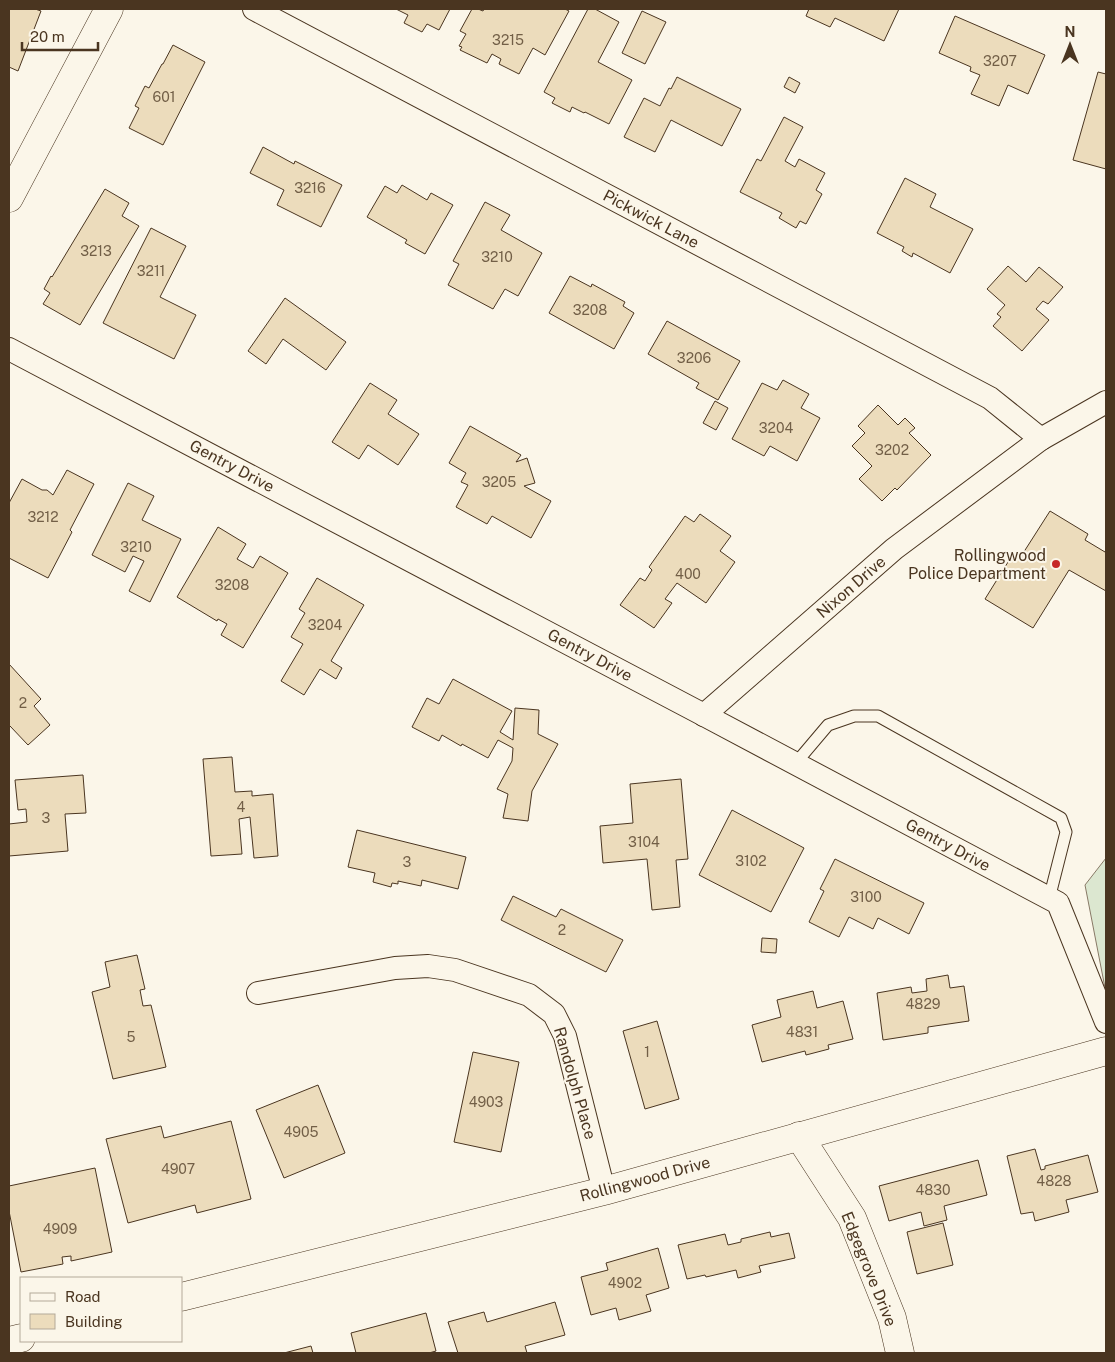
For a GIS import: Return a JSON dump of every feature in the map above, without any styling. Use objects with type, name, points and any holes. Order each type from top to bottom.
[{"type":"street","points":[[9,198],[109,9]]},
{"type":"street","name":"Pickwick Lane","points":[[254,9],[990,398],[1041,439]]},
{"type":"street","name":"Gentry Drive","points":[[9,349],[1058,903],[1106,1022]]},
{"type":"street","name":"Nixon Drive","points":[[704,715],[894,549],[1041,439],[1106,402]]},
{"type":"street","name":"Randolph Place","points":[[258,993],[395,968],[428,966],[455,970],[529,995],[554,1014],[565,1036],[604,1191]]},
{"type":"street","name":"Rollingwood Drive","points":[[182,1297],[604,1191],[1106,1051]]},
{"type":"street","name":"Edgegrove Drive","points":[[799,1136],[852,1218],[892,1318],[900,1353]]},
{"type":"lane","points":[[796,764],[828,725],[854,716],[878,716],[1061,818],[1066,832],[1049,899]]},
{"type":"green space","points":[[1106,858],[1106,993],[1085,885]]},
{"type":"building","points":[[9,9],[35,9],[41,11],[18,71],[9,67]]},
{"type":"building","points":[[396,9],[450,9],[439,30],[427,24],[422,32],[404,23],[408,15]]},
{"type":"building","points":[[472,9],[483,11],[484,9],[565,9],[569,11],[545,55],[533,48],[519,74],[499,64],[501,59],[492,54],[487,63],[460,50],[462,47],[459,46],[466,34],[460,31]]},
{"type":"building","points":[[588,9],[595,9],[619,22],[598,62],[632,80],[609,124],[572,107],[570,112],[552,103],[555,98],[544,92]]},
{"type":"building","points":[[809,9],[899,9],[884,41],[835,18],[830,27],[806,16]]},
{"type":"building","points":[[642,11],[666,22],[645,64],[622,53]]},
{"type":"building","points":[[955,16],[1045,55],[1028,94],[1008,85],[999,106],[971,94],[980,75],[970,71],[971,67],[939,53]]},
{"type":"building","points":[[173,45],[205,62],[163,145],[129,128],[139,108],[135,106],[145,86],[149,88]]},
{"type":"building","points":[[1098,72],[1106,74],[1106,169],[1073,160]]},
{"type":"building","points":[[677,77],[741,109],[722,146],[671,120],[655,152],[624,137],[644,98],[660,106]]},
{"type":"building","points":[[789,77],[800,83],[795,93],[784,87]]},
{"type":"building","points":[[784,117],[803,127],[785,161],[795,167],[799,159],[825,173],[816,190],[822,194],[806,224],[800,221],[796,228],[779,218],[782,213],[740,192],[757,159],[761,161]]},
{"type":"building","points":[[263,147],[294,164],[295,161],[342,185],[321,227],[277,205],[284,190],[250,173]]},
{"type":"building","points":[[905,178],[936,194],[930,207],[973,229],[950,273],[913,253],[912,257],[902,251],[904,247],[877,233]]},
{"type":"building","points":[[402,185],[427,200],[431,193],[453,205],[425,254],[405,243],[407,240],[367,217],[385,186],[397,193]]},
{"type":"building","points":[[105,189],[129,203],[122,216],[139,226],[80,325],[43,304],[50,293],[44,289]]},
{"type":"building","points":[[485,202],[510,215],[501,230],[542,253],[518,296],[505,289],[493,309],[448,285],[459,264],[453,261]]},
{"type":"building","points":[[151,228],[186,246],[160,297],[196,315],[174,359],[103,323]]},
{"type":"building","points":[[1008,266],[1026,282],[1039,267],[1063,287],[1048,304],[1043,301],[1036,309],[1049,320],[1022,351],[993,326],[1001,317],[997,314],[1005,305],[987,289]]},
{"type":"building","points":[[570,276],[591,287],[592,284],[625,302],[623,306],[634,313],[614,349],[549,313]]},
{"type":"building","points":[[285,298],[346,342],[326,370],[283,339],[266,364],[248,351]]},
{"type":"building","points":[[667,321],[740,361],[718,400],[696,388],[699,383],[648,354]]},
{"type":"building","points":[[783,380],[809,394],[801,408],[820,418],[797,461],[770,446],[764,456],[732,439],[762,383],[777,390]]},
{"type":"building","points":[[370,383],[397,400],[388,414],[419,434],[398,465],[368,445],[359,459],[332,442]]},
{"type":"building","points":[[715,401],[728,408],[716,430],[703,423]]},
{"type":"building","points":[[878,405],[898,425],[905,418],[915,428],[909,433],[931,455],[897,490],[895,488],[882,501],[859,479],[872,466],[852,446],[865,433],[858,426]]},
{"type":"building","points":[[470,426],[521,455],[516,462],[527,458],[535,483],[524,486],[551,501],[531,538],[492,516],[487,524],[456,507],[468,485],[461,482],[466,473],[449,463]]},
{"type":"building","points":[[67,470],[94,484],[48,578],[9,558],[9,503],[22,479],[42,490],[47,490],[53,495]]},
{"type":"building","points":[[128,483],[154,496],[142,520],[181,539],[150,602],[129,591],[144,561],[133,556],[125,572],[92,555]]},
{"type":"building","name":"Rollingwood Police Department","points":[[1050,511],[1088,534],[1085,540],[1105,552],[1106,550],[1106,591],[1069,570],[1033,628],[985,599],[1013,554],[1020,558]]},
{"type":"building","points":[[700,514],[731,536],[720,551],[735,562],[706,603],[677,583],[665,599],[672,603],[654,628],[620,605],[640,578],[645,581],[652,570],[649,567],[685,516],[694,522]]},
{"type":"building","points":[[218,527],[246,544],[237,559],[253,568],[260,556],[288,573],[243,648],[221,635],[227,624],[218,619],[217,621],[177,597]]},
{"type":"building","points":[[317,578],[364,605],[331,661],[342,668],[336,679],[320,669],[304,695],[281,681],[303,644],[291,637],[305,613],[299,609]]},
{"type":"building","points":[[9,664],[41,699],[34,706],[50,725],[28,745],[9,727]]},
{"type":"building","points":[[453,679],[512,711],[500,732],[513,740],[515,708],[539,710],[538,734],[558,744],[532,791],[528,821],[503,818],[508,794],[497,789],[512,761],[513,748],[498,740],[488,758],[442,735],[439,741],[412,727],[427,698],[439,704]]},
{"type":"building","points":[[232,757],[235,792],[252,791],[252,796],[273,794],[278,856],[254,858],[250,817],[239,819],[242,854],[211,856],[203,759]]},
{"type":"building","points":[[83,775],[86,813],[65,814],[68,851],[9,856],[9,824],[27,822],[26,809],[18,810],[15,780]]},
{"type":"building","points":[[681,779],[688,859],[676,860],[680,907],[652,910],[647,859],[603,863],[600,826],[633,823],[630,784]]},
{"type":"building","points":[[732,810],[804,848],[771,912],[699,875]]},
{"type":"building","points":[[357,830],[466,857],[458,889],[422,880],[421,886],[398,881],[398,884],[392,883],[391,887],[373,882],[375,873],[348,867]]},
{"type":"building","points":[[835,859],[924,903],[909,934],[878,918],[873,929],[849,917],[839,937],[809,922],[824,891],[820,889]]},
{"type":"building","points":[[513,896],[556,917],[561,909],[623,940],[606,972],[501,920]]},
{"type":"building","points":[[762,938],[777,939],[776,953],[761,952]]},
{"type":"building","points":[[137,955],[145,989],[140,990],[143,1006],[151,1005],[166,1067],[113,1079],[92,992],[110,987],[105,962]]},
{"type":"building","points":[[948,975],[950,988],[964,986],[969,1021],[928,1027],[928,1033],[883,1040],[877,993],[911,987],[912,993],[927,991],[926,979]]},
{"type":"building","points":[[813,991],[817,1008],[843,1001],[853,1039],[828,1045],[829,1049],[806,1055],[805,1051],[762,1062],[752,1025],[781,1017],[777,1000]]},
{"type":"building","points":[[657,1021],[679,1099],[645,1109],[623,1031]]},
{"type":"building","points":[[473,1052],[519,1062],[501,1152],[454,1142]]},
{"type":"building","points":[[318,1085],[345,1153],[284,1178],[256,1110]]},
{"type":"building","points":[[231,1121],[251,1199],[197,1213],[195,1205],[128,1223],[106,1139],[161,1126],[164,1138]]},
{"type":"building","points":[[1035,1149],[1041,1170],[1045,1169],[1045,1166],[1088,1155],[1098,1192],[1066,1200],[1069,1212],[1035,1221],[1033,1212],[1021,1214],[1007,1156]]},
{"type":"building","points":[[978,1160],[987,1195],[944,1206],[947,1220],[924,1226],[921,1212],[889,1221],[879,1186]]},
{"type":"building","points":[[95,1168],[112,1252],[71,1261],[71,1256],[62,1257],[63,1264],[21,1272],[9,1211],[9,1186]]},
{"type":"building","points":[[943,1223],[953,1265],[917,1274],[907,1232]]},
{"type":"building","points":[[770,1232],[771,1237],[789,1233],[795,1258],[759,1266],[761,1272],[738,1278],[736,1270],[687,1279],[678,1245],[725,1234],[728,1245],[741,1242],[741,1239]]},
{"type":"building","points":[[658,1248],[669,1288],[646,1295],[651,1311],[619,1320],[616,1308],[591,1315],[581,1277],[608,1270],[606,1263]]},
{"type":"building","points":[[555,1302],[565,1335],[525,1346],[527,1353],[458,1353],[448,1322],[484,1312],[487,1322]]},
{"type":"building","points":[[426,1313],[436,1351],[429,1353],[356,1353],[351,1333]]},
{"type":"building","points":[[311,1346],[313,1353],[284,1353]]},
{"type":"place","name":"Rollingwood Police Department","points":[[1056,564]]}]
